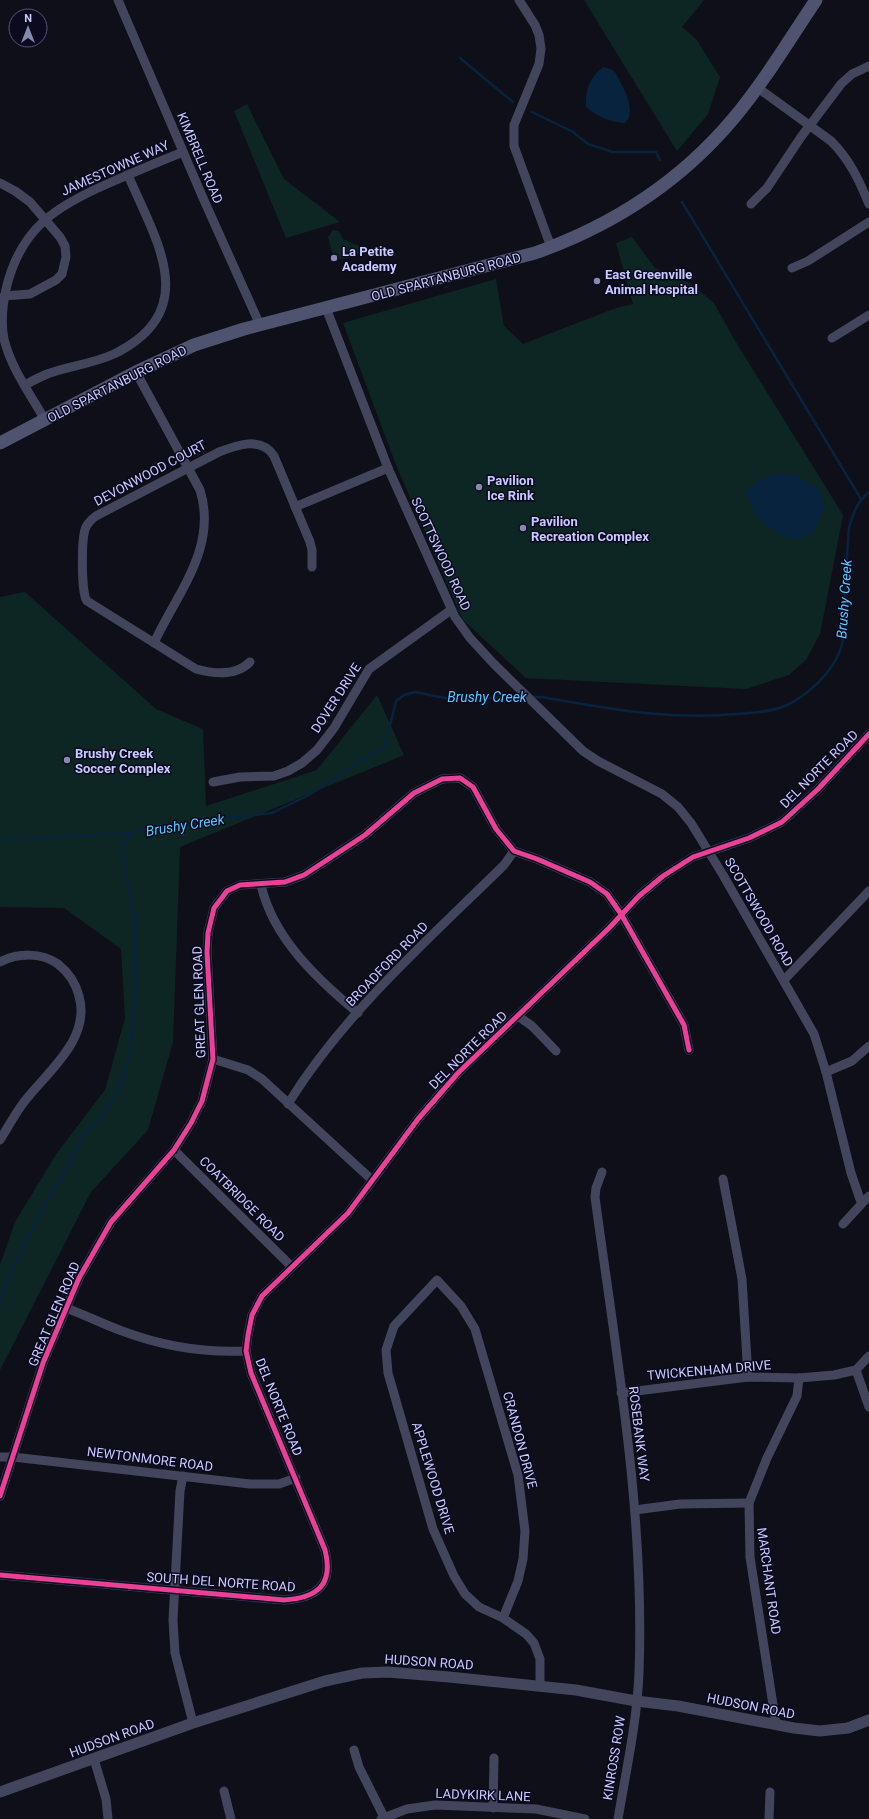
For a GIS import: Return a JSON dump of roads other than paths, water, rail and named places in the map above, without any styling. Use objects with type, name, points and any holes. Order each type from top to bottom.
[{"type":"main road","name":"OLD SPARTANBURG ROAD","points":[[0,443],[136,372],[194,345],[260,325],[506,262],[551,247],[617,216],[670,180],[719,135],[758,88],[816,0]]},
{"type":"street","name":"KIMBRELL ROAD","points":[[118,0],[183,152],[260,325]]},
{"type":"street","points":[[519,0],[535,25],[541,49],[539,64],[514,125],[514,146],[551,247]]},
{"type":"street","points":[[751,204],[768,188],[810,125],[847,78],[869,66]]},
{"type":"street","points":[[758,88],[832,141],[848,159],[869,204]]},
{"type":"street","name":"JAMESTOWNE WAY","points":[[45,420],[11,359],[4,337],[2,316],[4,296],[9,275],[21,250],[32,232],[44,220],[65,204],[128,174],[183,152]]},
{"type":"street","points":[[25,385],[48,374],[91,363],[114,353],[143,334],[160,314],[165,299],[166,287],[164,260],[128,174]]},
{"type":"street","points":[[0,183],[23,196],[60,237],[65,246],[66,258],[62,274],[56,280],[30,294],[4,296]]},
{"type":"street","points":[[792,268],[808,261],[869,222]]},
{"type":"street","name":"SCOTTSWOOD ROAD","points":[[326,308],[388,468],[451,610],[470,638],[518,688],[583,751],[610,768],[652,788],[671,800],[688,818],[708,851],[814,1034],[826,1072],[851,1173],[861,1202]]},
{"type":"street","points":[[832,338],[869,315]]},
{"type":"street","points":[[136,372],[203,499],[206,520],[204,538],[196,562],[154,643]]},
{"type":"street","name":"DEVONWOOD COURT","points":[[250,662],[243,668],[229,673],[205,672],[189,666],[91,605],[85,599],[83,592],[83,535],[88,524],[96,516],[230,447],[248,444],[261,445],[269,450],[274,456],[312,550],[312,567]]},
{"type":"street","points":[[295,507],[388,468]]},
{"type":"street","name":"DOVER DRIVE","points":[[213,782],[240,777],[274,776],[288,771],[302,763],[317,750],[334,728],[369,668],[451,610]]},
{"type":"street","name":"DEL NORTE ROAD","points":[[296,1478],[251,1373],[246,1351],[249,1325],[257,1305],[268,1288],[348,1213],[440,1093],[621,914],[663,876],[693,857],[749,838],[782,822],[818,789],[869,734]]},
{"type":"street","name":"GREAT GLEN ROAD","points":[[13,1456],[44,1363],[79,1278],[111,1222],[174,1150],[198,1109],[213,1059],[207,952],[211,917],[218,901],[227,891],[240,886],[285,882],[304,875],[365,835],[414,793],[436,781],[453,777],[464,780],[473,787],[496,829],[514,851]]},
{"type":"street","points":[[514,851],[537,859],[590,882],[607,894],[621,914],[684,1025],[689,1050]]},
{"type":"street","name":"BROADFORD ROAD","points":[[288,1104],[339,1034],[358,1012],[504,865],[514,851]]},
{"type":"street","points":[[261,885],[270,913],[295,951],[312,971],[358,1012]]},
{"type":"street","points":[[784,980],[869,891]]},
{"type":"street","points":[[0,962],[14,957],[31,955],[44,957],[55,962],[64,970],[74,983],[78,992],[82,1011],[80,1026],[71,1045],[23,1103],[0,1140]]},
{"type":"street","points":[[518,1016],[532,1026],[556,1051]]},
{"type":"street","points":[[826,1072],[852,1061],[869,1046]]},
{"type":"street","points":[[213,1059],[239,1066],[254,1073],[372,1180]]},
{"type":"street","name":"COATBRIDGE ROAD","points":[[174,1150],[291,1266]]},
{"type":"street","name":"ROSEBANK WAY","points":[[602,1172],[596,1188],[596,1197],[635,1510],[638,1666],[636,1701]]},
{"type":"street","points":[[724,1179],[742,1279],[748,1377]]},
{"type":"street","points":[[843,1224],[861,1202],[869,1196]]},
{"type":"street","name":"CRANDON DRIVE","points":[[437,1280],[461,1306],[475,1329],[518,1475],[526,1531],[523,1559],[518,1580],[503,1618]]},
{"type":"street","name":"APPLEWOOD DRIVE","points":[[437,1280],[394,1326],[386,1350],[388,1373],[433,1529],[454,1576],[465,1594],[479,1607],[503,1618],[526,1634],[534,1643],[540,1659],[540,1685]]},
{"type":"street","points":[[66,1308],[122,1331],[160,1343],[209,1351],[246,1351]]},
{"type":"street","points":[[869,1356],[856,1370],[869,1407]]},
{"type":"street","name":"TWICKENHAM DRIVE","points":[[621,1394],[748,1377],[799,1378],[834,1375],[856,1370]]},
{"type":"street","name":"MARCHANT ROAD","points":[[776,1724],[750,1557],[749,1503],[797,1396],[799,1378]]},
{"type":"street","points":[[0,1496],[13,1456]]},
{"type":"street","name":"NEWTONMORE ROAD","points":[[0,1457],[13,1456],[268,1485],[280,1484],[296,1478]]},
{"type":"street","points":[[183,1476],[180,1491],[173,1591],[173,1620],[175,1653],[193,1723]]},
{"type":"street","name":"SOUTH DEL NORTE ROAD","points":[[0,1576],[284,1600],[300,1599],[315,1593],[325,1578],[328,1559],[320,1535],[296,1478]]},
{"type":"street","points":[[635,1510],[680,1504],[749,1503]]},
{"type":"street","name":"HUDSON ROAD","points":[[0,1792],[193,1723],[325,1681],[362,1673],[434,1676],[540,1685],[636,1701],[678,1706],[794,1728],[828,1731],[848,1728],[869,1720]]},
{"type":"street","name":"KINROSS ROW","points":[[618,1819],[633,1732],[636,1701]]},
{"type":"street","points":[[354,1750],[382,1818]]},
{"type":"street","points":[[493,1808],[494,1758]]},
{"type":"street","points":[[94,1759],[106,1799],[108,1819]]},
{"type":"street","points":[[224,1792],[231,1819]]},
{"type":"street","points":[[769,1819],[770,1792]]},
{"type":"street","name":"LADYKIRK LANE","points":[[382,1818],[407,1808],[424,1806],[536,1809],[585,1819]]},
{"type":"water","points":[[603,67],[611,69],[615,72],[628,98],[630,112],[629,118],[625,123],[615,122],[604,118],[586,107],[586,95],[591,80]]},
{"type":"water","points":[[775,474],[795,474],[819,490],[825,506],[815,528],[804,538],[791,538],[777,533],[761,520],[752,507],[746,492],[756,482]]},
{"type":"waterway","points":[[460,58],[513,102]]},
{"type":"waterway","points":[[532,112],[573,132],[588,144],[613,152],[656,152],[660,160]]},
{"type":"waterway","points":[[682,202],[861,499]]},
{"type":"waterway","name":"Brushy Creek","points":[[531,697],[542,697],[591,706],[639,712],[687,716],[761,712],[774,710],[793,702],[810,690],[824,676],[831,668],[840,651],[845,624],[845,588],[849,528],[856,508],[869,492]]},
{"type":"waterway","name":"Brushy Creek","points":[[0,840],[131,833],[168,824],[272,813],[307,796],[385,746],[396,701],[404,695],[415,692],[450,699],[524,697]]},
{"type":"waterway","points":[[0,1303],[10,1274],[53,1189],[66,1171],[79,1143],[86,1132],[106,1111],[119,1089],[130,1054],[136,982],[135,921],[122,855],[123,844],[131,834]]},
{"type":"place","name":"La Petite Academy","points":[[334,258]]},
{"type":"place","name":"East Greenville Animal Hospital","points":[[597,281]]},
{"type":"place","name":"Pavilion Ice Rink","points":[[479,487]]},
{"type":"place","name":"Pavilion Recreation Complex","points":[[523,528]]},
{"type":"place","name":"Brushy Creek Soccer Complex","points":[[67,760]]}]
